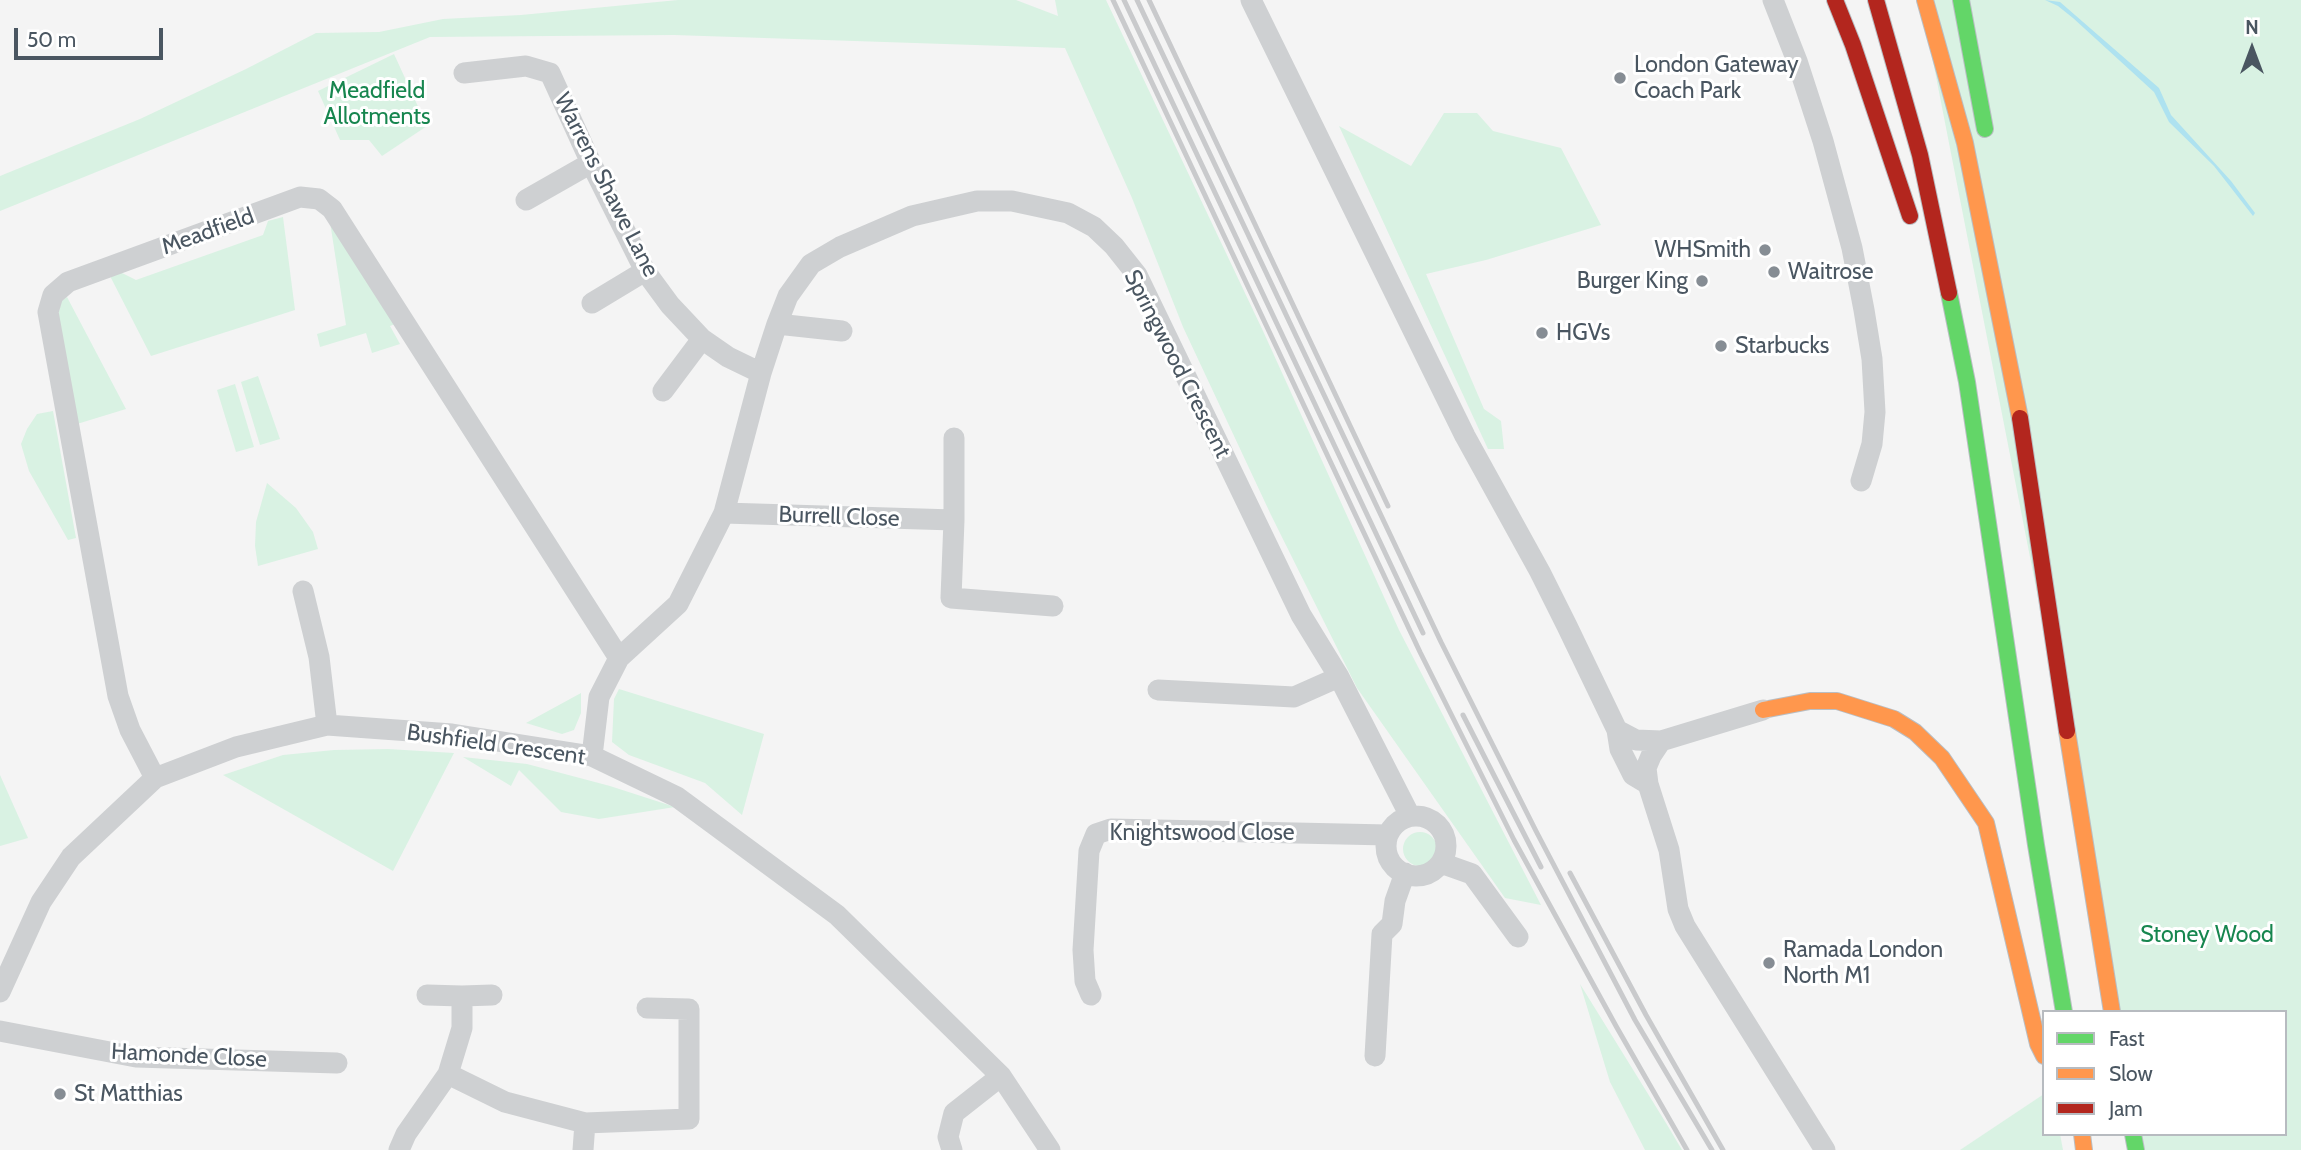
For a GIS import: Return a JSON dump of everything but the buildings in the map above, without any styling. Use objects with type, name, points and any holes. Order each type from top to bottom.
[{"type":"highway","points":[[1835,0],[1858,57],[1915,234]]},
{"type":"highway","points":[[1876,0],[1920,155],[1967,382],[1992,534],[2036,845],[2064,1010]]},
{"type":"highway","points":[[1925,0],[1965,143],[2013,373],[2082,838],[2112,1010]]},
{"type":"highway","points":[[1961,0],[1987,141]]},
{"type":"highway","points":[[1936,308],[1992,534]]},
{"type":"highway","points":[[2017,319],[2038,528]]},
{"type":"highway","points":[[1763,710],[1810,701],[1837,701],[1894,719],[1915,732],[1942,758],[1986,823],[2042,1052]]},
{"type":"street","points":[[1251,0],[1465,436],[1540,572],[1617,730],[1620,749],[1633,775],[1648,784]]},
{"type":"street","points":[[1773,0],[1797,61],[1823,141],[1852,248],[1864,310],[1872,359],[1875,412],[1872,444],[1861,481]]},
{"type":"street","name":"Warrens Shawe Lane","points":[[464,73],[526,66],[550,73],[645,271],[670,305],[702,339],[728,357],[761,373]]},
{"type":"street","points":[[526,200],[591,163]]},
{"type":"street","name":"Meadfield","points":[[155,778],[130,730],[118,696],[48,312],[53,295],[68,282],[300,197],[319,200],[332,209],[619,658]]},
{"type":"street","name":"Springwood Crescent","points":[[592,756],[599,697],[619,658],[678,604],[724,513],[761,373],[777,324],[788,296],[811,264],[840,247],[912,216],[977,201],[1012,201],[1041,205],[1068,213],[1094,227],[1114,246],[1137,275],[1301,615],[1339,677],[1410,816]]},
{"type":"street","points":[[592,303],[645,271]]},
{"type":"street","points":[[777,324],[842,331]]},
{"type":"street","points":[[663,391],[702,339]]},
{"type":"street","points":[[954,438],[951,598],[1053,606]]},
{"type":"street","name":"Burrell Close","points":[[724,513],[954,520]]},
{"type":"street","points":[[303,591],[319,657],[327,725]]},
{"type":"street","points":[[1158,690],[1294,697],[1339,677]]},
{"type":"street","points":[[1617,730],[1636,740],[1661,741],[1763,710]]},
{"type":"street","name":"Bushfield Crescent","points":[[0,992],[41,902],[71,857],[155,778],[236,747],[327,725],[452,734],[592,756],[677,797],[837,915],[1000,1076],[1050,1150]]},
{"type":"street","points":[[1661,741],[1646,768],[1648,784],[1669,850],[1678,909],[1685,926],[1825,1150]]},
{"type":"street","points":[[1410,816],[1421,816],[1430,819],[1444,834],[1446,854],[1441,863],[1425,874],[1405,873],[1391,862],[1387,853],[1388,835],[1394,826],[1410,816]]},
{"type":"street","name":"Knightswood Close","points":[[1091,995],[1085,981],[1083,950],[1089,851],[1096,834],[1111,829],[1388,835]]},
{"type":"street","points":[[1441,863],[1472,874],[1518,937]]},
{"type":"street","points":[[1375,1056],[1382,934],[1392,924],[1395,901],[1405,873]]},
{"type":"street","points":[[427,995],[492,995]]},
{"type":"street","points":[[399,1150],[407,1134],[449,1074],[462,1028],[462,996]]},
{"type":"street","points":[[449,1074],[505,1102],[585,1123],[689,1119],[689,1009],[647,1009]]},
{"type":"street","name":"Hamonde Close","points":[[0,1031],[136,1056],[337,1063]]},
{"type":"street","points":[[952,1150],[948,1137],[954,1113],[1000,1076]]},
{"type":"street","points":[[583,1150],[585,1123]]},
{"type":"green space","points":[[678,0],[1016,0],[1058,16],[1055,0],[1106,0],[1263,331],[1399,630],[1541,905],[1505,898],[1357,688],[1271,515],[1183,327],[1132,198],[1065,48],[674,35],[430,37],[0,211],[0,176],[140,119],[316,33],[379,32],[443,19],[521,15]]},
{"type":"green space","name":"Stoney Wood","points":[[1921,0],[2301,0],[2301,1150],[2145,1150],[2142,1136],[2287,1136],[2287,1010],[2119,1010]]},
{"type":"green space","name":"Meadfield Allotments","points":[[394,54],[427,126],[382,156],[369,140],[340,140],[318,91]]},
{"type":"green space","points":[[1444,113],[1477,113],[1493,131],[1561,148],[1601,225],[1486,260],[1426,274],[1484,409],[1501,421],[1504,449],[1488,449],[1339,126],[1411,166]]},
{"type":"green space","points":[[283,217],[295,310],[151,356],[110,276],[120,272],[136,280],[263,235],[268,221]]},
{"type":"green space","points":[[330,222],[395,324],[390,326],[400,344],[372,353],[366,333],[320,347],[317,334],[346,325]]},
{"type":"green space","points":[[67,297],[126,409],[77,424],[58,317],[61,301]]},
{"type":"green space","points":[[258,376],[280,439],[260,445],[241,382]]},
{"type":"green space","points":[[235,384],[254,447],[236,452],[217,390]]},
{"type":"green space","points":[[53,411],[76,538],[68,540],[29,471],[21,444],[37,414]]},
{"type":"green space","points":[[267,483],[296,508],[313,532],[318,549],[258,566],[256,522]]},
{"type":"green space","points":[[619,689],[764,734],[742,815],[705,783],[629,755],[612,742],[614,699]]},
{"type":"green space","points":[[581,693],[581,713],[574,730],[562,734],[526,723]]},
{"type":"green space","points":[[388,749],[454,753],[393,871],[223,775],[283,755]]},
{"type":"green space","points":[[463,757],[527,764],[675,807],[599,819],[561,812],[519,770],[511,786]]},
{"type":"green space","points":[[0,775],[28,838],[0,846]]},
{"type":"green space","points":[[1420,832],[1432,837],[1437,849],[1432,861],[1420,866],[1408,861],[1403,849],[1408,837]]},
{"type":"green space","points":[[1580,984],[1682,1150],[1645,1150],[1610,1082]]},
{"type":"green space","points":[[2042,1095],[2042,1136],[2060,1136],[2063,1150],[1960,1150]]},
{"type":"water","points":[[2045,0],[2060,2],[2159,88],[2171,115],[2231,181],[2255,213],[2253,216],[2214,166],[2169,122],[2154,92],[2073,18]]},
{"type":"railway","points":[[1113,0],[1420,652],[1514,840],[1687,1150]]},
{"type":"railway","points":[[1124,0],[1423,633]]},
{"type":"railway","points":[[1137,0],[1441,642],[1635,1020],[1712,1150]]},
{"type":"railway","points":[[1149,0],[1388,506]]},
{"type":"railway","points":[[1463,715],[1541,867]]},
{"type":"railway","points":[[1570,873],[1646,1015],[1723,1150]]},
{"type":"traffic: fast","points":[[1961,0],[1985,129]]},
{"type":"traffic: fast","points":[[1949,293],[1967,382],[2036,845],[2064,1010]]},
{"type":"traffic: fast","points":[[2133,1136],[2136,1150]]},
{"type":"traffic: slow","points":[[1925,0],[1965,143],[2020,418]]},
{"type":"traffic: slow","points":[[1763,710],[1810,701],[1837,701],[1894,719],[1915,732],[1942,758],[1986,823],[2042,1052]]},
{"type":"traffic: slow","points":[[2067,731],[2112,1010]]},
{"type":"traffic: slow","points":[[2082,1136],[2084,1150]]},
{"type":"traffic: jam","points":[[1835,0],[1853,45],[1910,216]]},
{"type":"traffic: jam","points":[[1876,0],[1920,155],[1949,293]]},
{"type":"traffic: jam","points":[[2020,418],[2067,731]]},
{"type":"place","name":"London Gateway Coach Park","points":[[1620,78]]},
{"type":"place","name":"WHSmith","points":[[1765,250]]},
{"type":"place","name":"Waitrose","points":[[1774,272]]},
{"type":"place","name":"Burger King","points":[[1702,281]]},
{"type":"place","name":"HGVs","points":[[1542,333]]},
{"type":"place","name":"Starbucks","points":[[1721,346]]},
{"type":"place","name":"Ramada London North M1","points":[[1769,963]]},
{"type":"place","name":"St Matthias","points":[[60,1094]]}]
